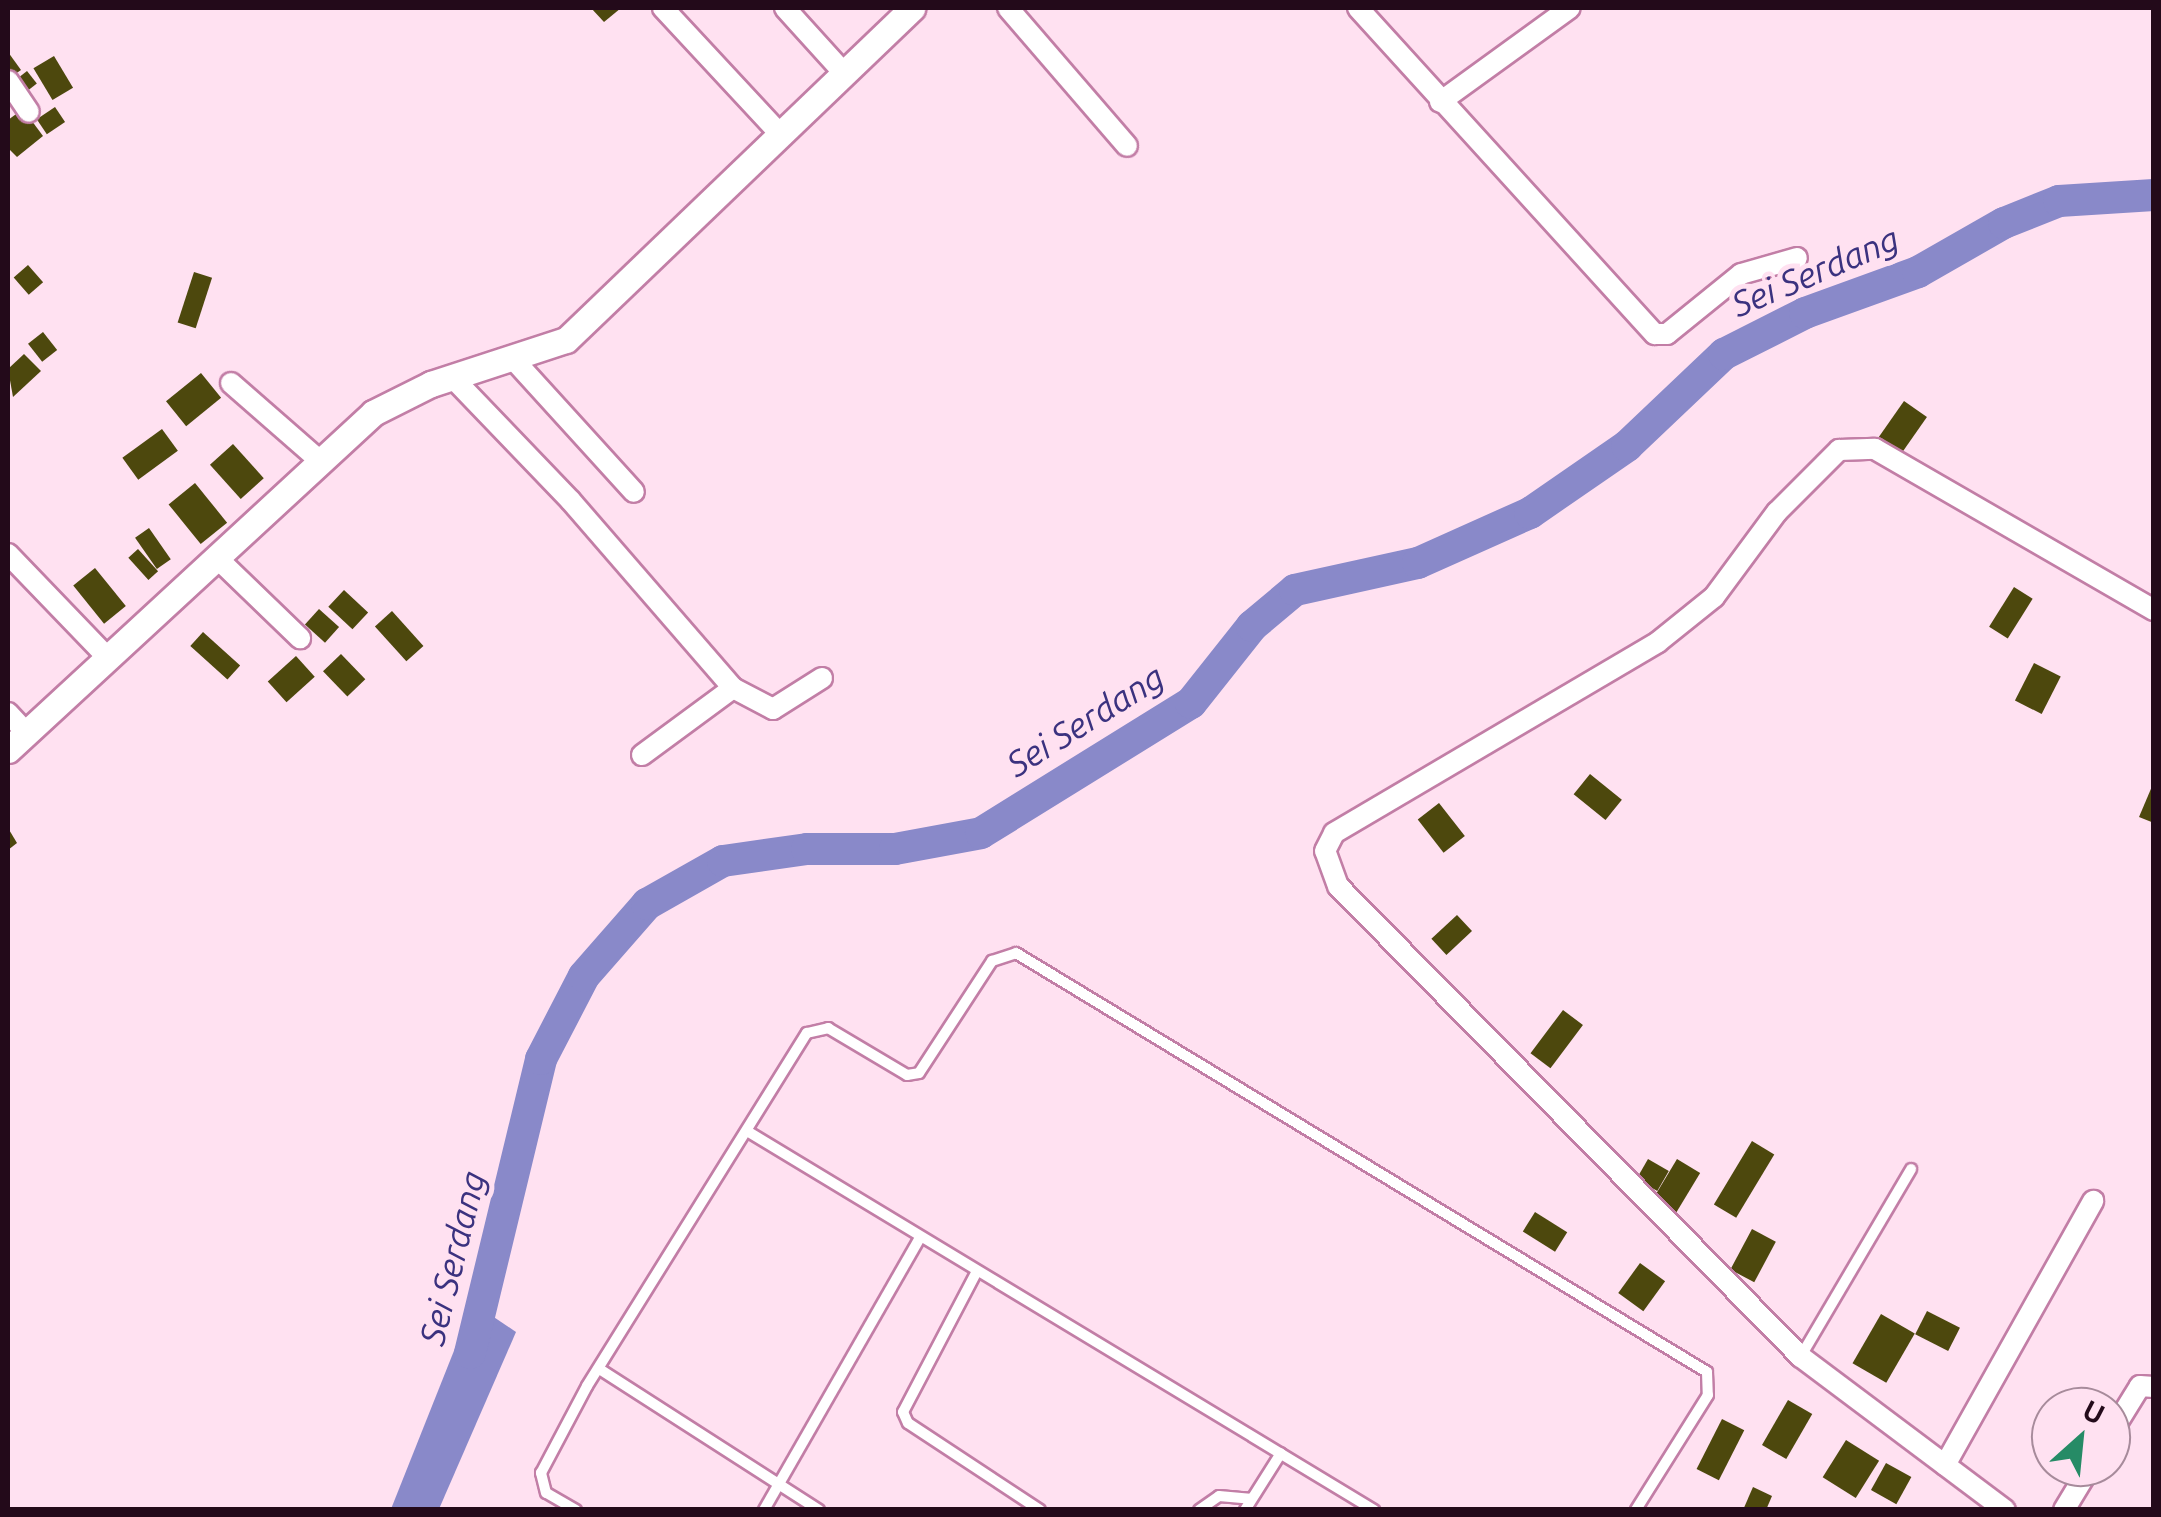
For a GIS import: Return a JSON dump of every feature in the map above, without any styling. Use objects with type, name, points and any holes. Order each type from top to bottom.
[{"type":"street","points":[[663,8],[781,135]]},
{"type":"street","points":[[785,8],[844,73]]},
{"type":"street","points":[[8,713],[17,741],[320,461],[398,397],[566,340],[912,8]]},
{"type":"street","points":[[1008,8],[1127,146]]},
{"type":"street","points":[[1358,8],[1655,334],[1667,334],[1741,274],[1797,258]]},
{"type":"street","points":[[1440,102],[1570,8]]},
{"type":"street","points":[[8,81],[29,112]]},
{"type":"street","points":[[514,360],[634,492]]},
{"type":"street","points":[[453,378],[571,501],[733,688],[773,709],[822,678]]},
{"type":"street","points":[[231,383],[320,461]]},
{"type":"street","points":[[2005,1510],[1801,1356],[1338,886],[1325,852],[1334,833],[1658,642],[1714,597],[1777,512],[1839,450],[1875,450],[2154,610]]},
{"type":"street","points":[[8,554],[106,656]]},
{"type":"street","points":[[216,557],[300,638]]},
{"type":"street","points":[[642,755],[733,688]]},
{"type":"street","points":[[1945,1465],[2093,1202]]},
{"type":"street","points":[[2131,1401],[2140,1386],[2154,1387]]},
{"type":"street","points":[[2064,1510],[2078,1487]]},
{"type":"lane","points":[[576,1510],[546,1493],[542,1472],[746,1131],[813,1028],[828,1028],[908,1074],[919,1073],[992,961],[1016,953],[1707,1372],[1708,1394],[1636,1510]]},
{"type":"lane","points":[[746,1131],[1374,1510]]},
{"type":"lane","points":[[1801,1356],[1911,1169]]},
{"type":"lane","points":[[764,1510],[920,1238]]},
{"type":"lane","points":[[976,1273],[902,1412],[908,1423],[1040,1510]]},
{"type":"lane","points":[[601,1370],[819,1510]]},
{"type":"lane","points":[[1199,1510],[1214,1497],[1248,1504],[1282,1453]]},
{"type":"water","points":[[473,1303],[516,1332],[439,1509],[391,1509]]},
{"type":"building","points":[[591,8],[621,8],[604,22]]},
{"type":"building","points":[[8,52],[21,70],[11,77],[8,73]]},
{"type":"building","points":[[54,56],[73,88],[52,100],[33,68]]},
{"type":"building","points":[[27,71],[37,84],[22,95],[12,83]]},
{"type":"building","points":[[55,107],[65,122],[47,134],[37,119]]},
{"type":"building","points":[[23,109],[43,136],[17,157],[8,148],[8,120]]},
{"type":"building","points":[[28,265],[43,282],[29,295],[14,277]]},
{"type":"building","points":[[194,272],[212,278],[196,328],[178,322]]},
{"type":"building","points":[[43,332],[57,350],[42,362],[28,344]]},
{"type":"building","points":[[24,354],[41,371],[13,397],[8,369]]},
{"type":"building","points":[[201,373],[221,398],[186,426],[166,401]]},
{"type":"building","points":[[1904,401],[1927,417],[1898,458],[1875,442]]},
{"type":"building","points":[[162,429],[178,451],[138,480],[122,458]]},
{"type":"building","points":[[233,444],[264,478],[241,499],[210,465]]},
{"type":"building","points":[[195,483],[227,523],[201,544],[169,504]]},
{"type":"building","points":[[149,528],[171,559],[157,569],[135,538]]},
{"type":"building","points":[[138,549],[158,571],[148,580],[128,558]]},
{"type":"building","points":[[95,568],[126,606],[104,624],[73,586]]},
{"type":"building","points":[[2014,587],[2033,599],[2008,639],[1989,627]]},
{"type":"building","points":[[344,590],[368,613],[352,629],[328,607]]},
{"type":"building","points":[[319,609],[339,627],[325,643],[305,625]]},
{"type":"building","points":[[392,611],[423,646],[406,661],[375,626]]},
{"type":"building","points":[[203,632],[240,665],[227,680],[190,646]]},
{"type":"building","points":[[341,654],[365,679],[347,697],[323,671]]},
{"type":"building","points":[[296,656],[315,677],[286,702],[268,681]]},
{"type":"building","points":[[2034,663],[2061,677],[2042,714],[2015,700]]},
{"type":"building","points":[[1590,774],[1622,800],[1606,820],[1574,794]]},
{"type":"building","points":[[2154,784],[2154,823],[2139,817]]},
{"type":"building","points":[[1439,803],[1465,836],[1444,853],[1418,820]]},
{"type":"building","points":[[8,828],[17,843],[8,850]]},
{"type":"building","points":[[1457,915],[1472,931],[1446,955],[1431,939]]},
{"type":"building","points":[[1563,1010],[1583,1025],[1550,1068],[1531,1053]]},
{"type":"building","points":[[1752,1141],[1774,1154],[1736,1218],[1714,1204]]},
{"type":"building","points":[[1648,1159],[1669,1171],[1657,1191],[1636,1179]]},
{"type":"building","points":[[1677,1159],[1700,1173],[1676,1212],[1653,1198]]},
{"type":"building","points":[[1535,1212],[1567,1232],[1555,1252],[1523,1232]]},
{"type":"building","points":[[1752,1229],[1776,1242],[1754,1282],[1730,1270]]},
{"type":"building","points":[[1640,1263],[1665,1281],[1643,1311],[1618,1293]]},
{"type":"building","points":[[1927,1311],[1960,1328],[1948,1351],[1915,1334]]},
{"type":"building","points":[[1881,1314],[1915,1334],[1886,1383],[1852,1363]]},
{"type":"building","points":[[1788,1400],[1812,1414],[1786,1459],[1762,1445]]},
{"type":"building","points":[[1722,1419],[1744,1430],[1719,1480],[1697,1469]]},
{"type":"building","points":[[1846,1440],[1879,1461],[1856,1498],[1823,1477]]},
{"type":"building","points":[[1886,1463],[1911,1477],[1896,1504],[1871,1490]]},
{"type":"building","points":[[1753,1487],[1772,1496],[1766,1510],[1743,1510]]},
{"type":"waterway","name":"Sei Serdang","points":[[470,1353],[541,1059],[584,976],[647,904],[723,861],[807,849],[895,849],[981,833],[1191,703],[1252,626],[1295,590],[1418,563],[1530,513],[1627,446],[1724,354],[1805,313],[1918,272],[2004,223],[2059,201],[2154,195]]}]
